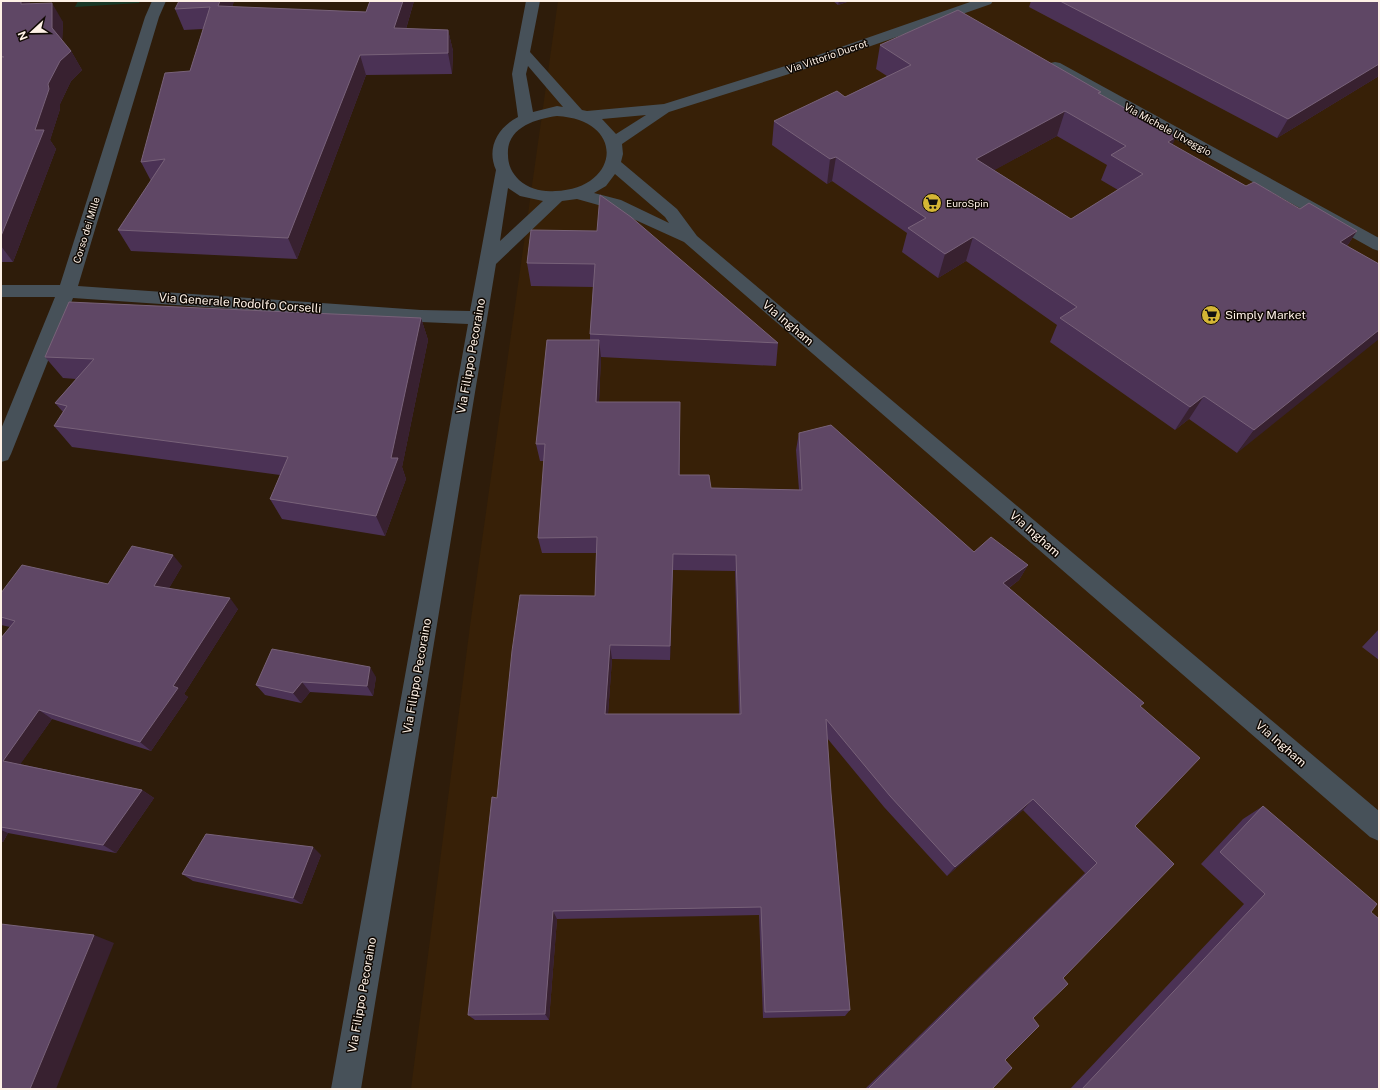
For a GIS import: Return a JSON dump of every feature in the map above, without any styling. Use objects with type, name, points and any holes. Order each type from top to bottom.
[{"type":"street","name":"Corso dei Mille","points":[[1,454],[67,291],[152,17],[159,1]]},
{"type":"street","points":[[526,118],[519,74],[533,1]]},
{"type":"street","name":"Via Vittorio Ducrot","points":[[666,108],[803,65],[986,1]]},
{"type":"street","points":[[957,12],[971,19]]},
{"type":"street","points":[[524,53],[582,114],[600,124],[614,142],[615,152],[608,173],[601,181],[590,189],[576,194],[557,197],[539,196],[525,192],[512,183],[504,171],[500,160],[500,148],[505,137],[513,126],[526,118],[557,111],[582,114],[666,108]]},
{"type":"street","name":"Via Michele Utveggio","points":[[1040,58],[1379,245]]},
{"type":"street","points":[[614,142],[666,108]]},
{"type":"street","points":[[612,164],[671,213],[691,240]]},
{"type":"street","name":"Via Filippo Pecoraino","points":[[346,1089],[479,318],[487,262],[504,171]]},
{"type":"street","points":[[576,194],[615,204],[691,240]]},
{"type":"street","points":[[487,262],[557,197]]},
{"type":"street","name":"Via Ingham","points":[[691,240],[1379,828]]},
{"type":"street","name":"Via Generale Rodolfo Corselli","points":[[1,291],[67,291],[421,316],[479,318]]},
{"type":"shaded area","points":[[558,1],[1379,1],[1379,1089],[411,1089],[470,626]]},
{"type":"green space","points":[[78,1],[140,1],[139,3],[75,7]]},
{"type":"building","points":[[1,1],[21,1],[21,4],[52,3],[52,28],[71,51],[60,61],[48,84],[49,89],[35,130],[44,130],[1,236],[1,57],[4,57],[1,56]]},
{"type":"building","points":[[179,1],[220,1],[218,6],[366,12],[370,1],[403,1],[394,28],[448,30],[448,53],[360,55],[288,238],[118,230],[165,159],[141,162],[165,73],[190,71],[210,7],[175,9]]},
{"type":"building","points":[[1060,1],[1379,1],[1379,64],[1288,119]]},
{"type":"building","points":[[958,10],[1101,92],[1098,93],[1176,137],[1168,142],[1246,186],[1254,182],[1300,209],[1309,203],[1357,231],[1340,242],[1379,264],[1379,330],[1254,430],[1204,396],[1190,407],[1060,318],[1077,307],[973,237],[945,254],[908,228],[926,218],[836,157],[830,159],[774,121],[837,91],[845,97],[911,65],[880,45]],"holes":[[[1065,111],[1126,146],[1111,155],[1143,174],[1071,219],[976,159]]]},
{"type":"building","points":[[600,195],[631,217],[778,343],[590,334],[595,264],[527,263],[531,230],[597,231]]},
{"type":"building","points":[[69,302],[421,318],[391,458],[398,458],[376,516],[270,499],[288,457],[54,426],[67,406],[55,403],[94,359],[45,357]]},
{"type":"building","points":[[547,340],[599,340],[596,402],[680,402],[679,475],[709,475],[711,488],[802,490],[799,433],[831,425],[974,552],[991,537],[1028,565],[1003,583],[1144,703],[1140,706],[1200,758],[1135,826],[1174,864],[1063,978],[1068,984],[1033,1018],[1039,1026],[1005,1060],[1012,1068],[992,1089],[868,1089],[1097,863],[1033,799],[955,867],[890,796],[826,719],[850,1010],[765,1012],[761,907],[553,911],[545,1014],[468,1015],[492,797],[497,798],[512,651],[520,595],[595,596],[597,537],[538,538],[545,444],[536,444]],"holes":[[[673,554],[736,555],[741,714],[605,714],[610,645],[670,646]]]},
{"type":"building","points":[[132,546],[173,555],[154,586],[230,598],[173,686],[178,688],[140,742],[39,710],[3,761],[142,790],[103,845],[1,827],[1,638],[15,621],[1,617],[1,593],[22,565],[108,584]]},
{"type":"building","points":[[272,649],[370,667],[367,686],[302,682],[293,693],[256,685]]},
{"type":"building","points":[[1263,806],[1377,904],[1371,912],[1379,919],[1379,1089],[1082,1089],[1265,894],[1220,852]]},
{"type":"building","points":[[206,834],[313,847],[293,898],[182,874]]},
{"type":"building","points":[[1,924],[94,935],[30,1089],[1,1089]]},
{"type":"place","name":"EuroSpin","points":[[932,203]]},
{"type":"place","name":"Simply Market","points":[[1211,315]]}]
